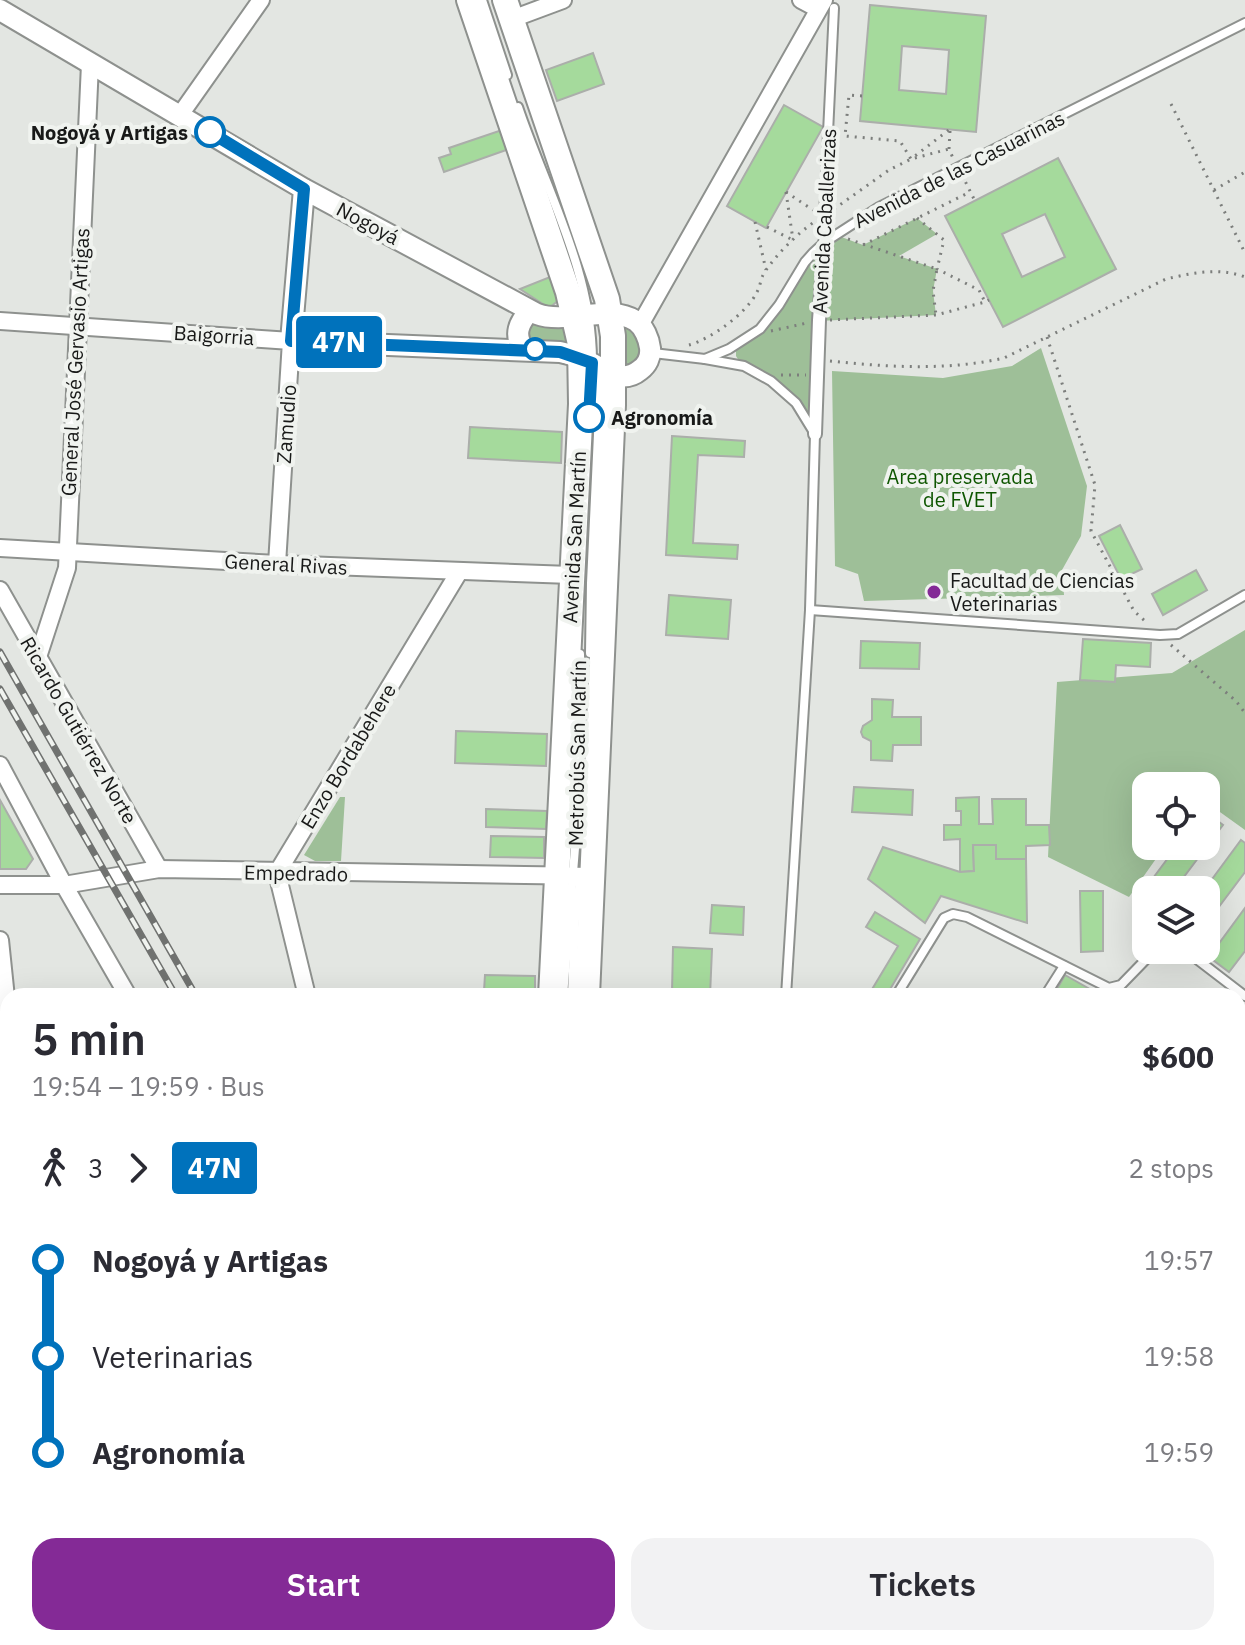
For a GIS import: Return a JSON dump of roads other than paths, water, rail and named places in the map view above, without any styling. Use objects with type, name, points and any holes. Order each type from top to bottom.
[{"type":"main road","name":"Avenida San Martín","points":[[469,0],[595,318],[597,367],[581,404],[571,575],[576,876],[586,988]]},
{"type":"main road","name":"Avenida San Martín","points":[[508,10],[595,318],[608,537],[576,876],[553,988]]},
{"type":"street","points":[[180,115],[261,0]]},
{"type":"street","points":[[508,10],[563,0]]},
{"type":"street","points":[[597,367],[624,377],[637,373],[656,354],[640,325],[825,6],[801,0]]},
{"type":"street","name":"Nogoyá","points":[[0,10],[304,189],[530,311],[543,317],[622,316],[640,325]]},
{"type":"street","name":"General José Gervasio Artigas","points":[[38,657],[67,568],[90,64]]},
{"type":"street","name":"Zamudio","points":[[277,564],[304,189]]},
{"type":"street","name":"Avenida Caballerizas","points":[[815,434],[819,320],[831,238]]},
{"type":"street","points":[[524,349],[519,341],[518,329],[530,311]]},
{"type":"street","name":"Baigorria","points":[[0,321],[291,341],[524,349],[560,352],[597,367]]},
{"type":"street","name":"General Rivas","points":[[0,548],[277,564],[571,575]]},
{"type":"street","name":"Enzo Bordabehere","points":[[277,873],[459,572]]},
{"type":"street","name":"Ricardo Gutiérrez Norte","points":[[0,590],[159,869]]},
{"type":"street","points":[[0,765],[123,988]]},
{"type":"street","name":"Empedrado","points":[[0,885],[64,885],[159,869],[576,876]]},
{"type":"street","points":[[277,873],[305,988]]},
{"type":"street","points":[[0,940],[5,988]]},
{"type":"lane","points":[[482,0],[511,86]]},
{"type":"lane","name":"Avenida Caballerizas","points":[[825,6],[824,216],[831,238]]},
{"type":"lane","name":"Avenida de las Casuarinas","points":[[705,359],[729,349],[760,329],[805,262],[831,238],[879,207],[1245,23]]},
{"type":"lane","points":[[515,100],[549,185],[595,318]]},
{"type":"lane","points":[[534,118],[596,296],[595,318]]},
{"type":"lane","points":[[742,339],[736,356],[744,366]]},
{"type":"lane","name":"Metrobús San Martín","points":[[572,988],[581,732],[581,573],[597,367],[602,342]]},
{"type":"lane","points":[[656,354],[744,366],[762,375],[796,403],[815,434],[810,610],[786,988]]},
{"type":"lane","name":"Metrobús San Martín","points":[[564,988],[590,732],[597,367]]},
{"type":"lane","name":"Metrobús San Martín","points":[[591,621],[608,537]]},
{"type":"lane","points":[[810,610],[1160,635],[1178,634],[1245,595]]},
{"type":"lane","points":[[901,988],[944,918],[953,914],[967,917],[1109,988],[1121,985],[1141,964]]},
{"type":"lane","points":[[1203,964],[1235,988]]},
{"type":"lane","points":[[1050,988],[1064,966]]},
{"type":"railway","points":[[0,652],[191,988]]},
{"type":"railway","points":[[0,689],[171,988]]},
{"type":"place","name":"Nogoyá y Artigas","points":[[210,132]]},
{"type":"place","name":"Agronomía","points":[[589,417]]},
{"type":"place","name":"Facultad de Ciencias Veterinarias","points":[[934,592]]},
{"type":"park label","name":"Area preservada de FVET","points":[[960,488]]}]
